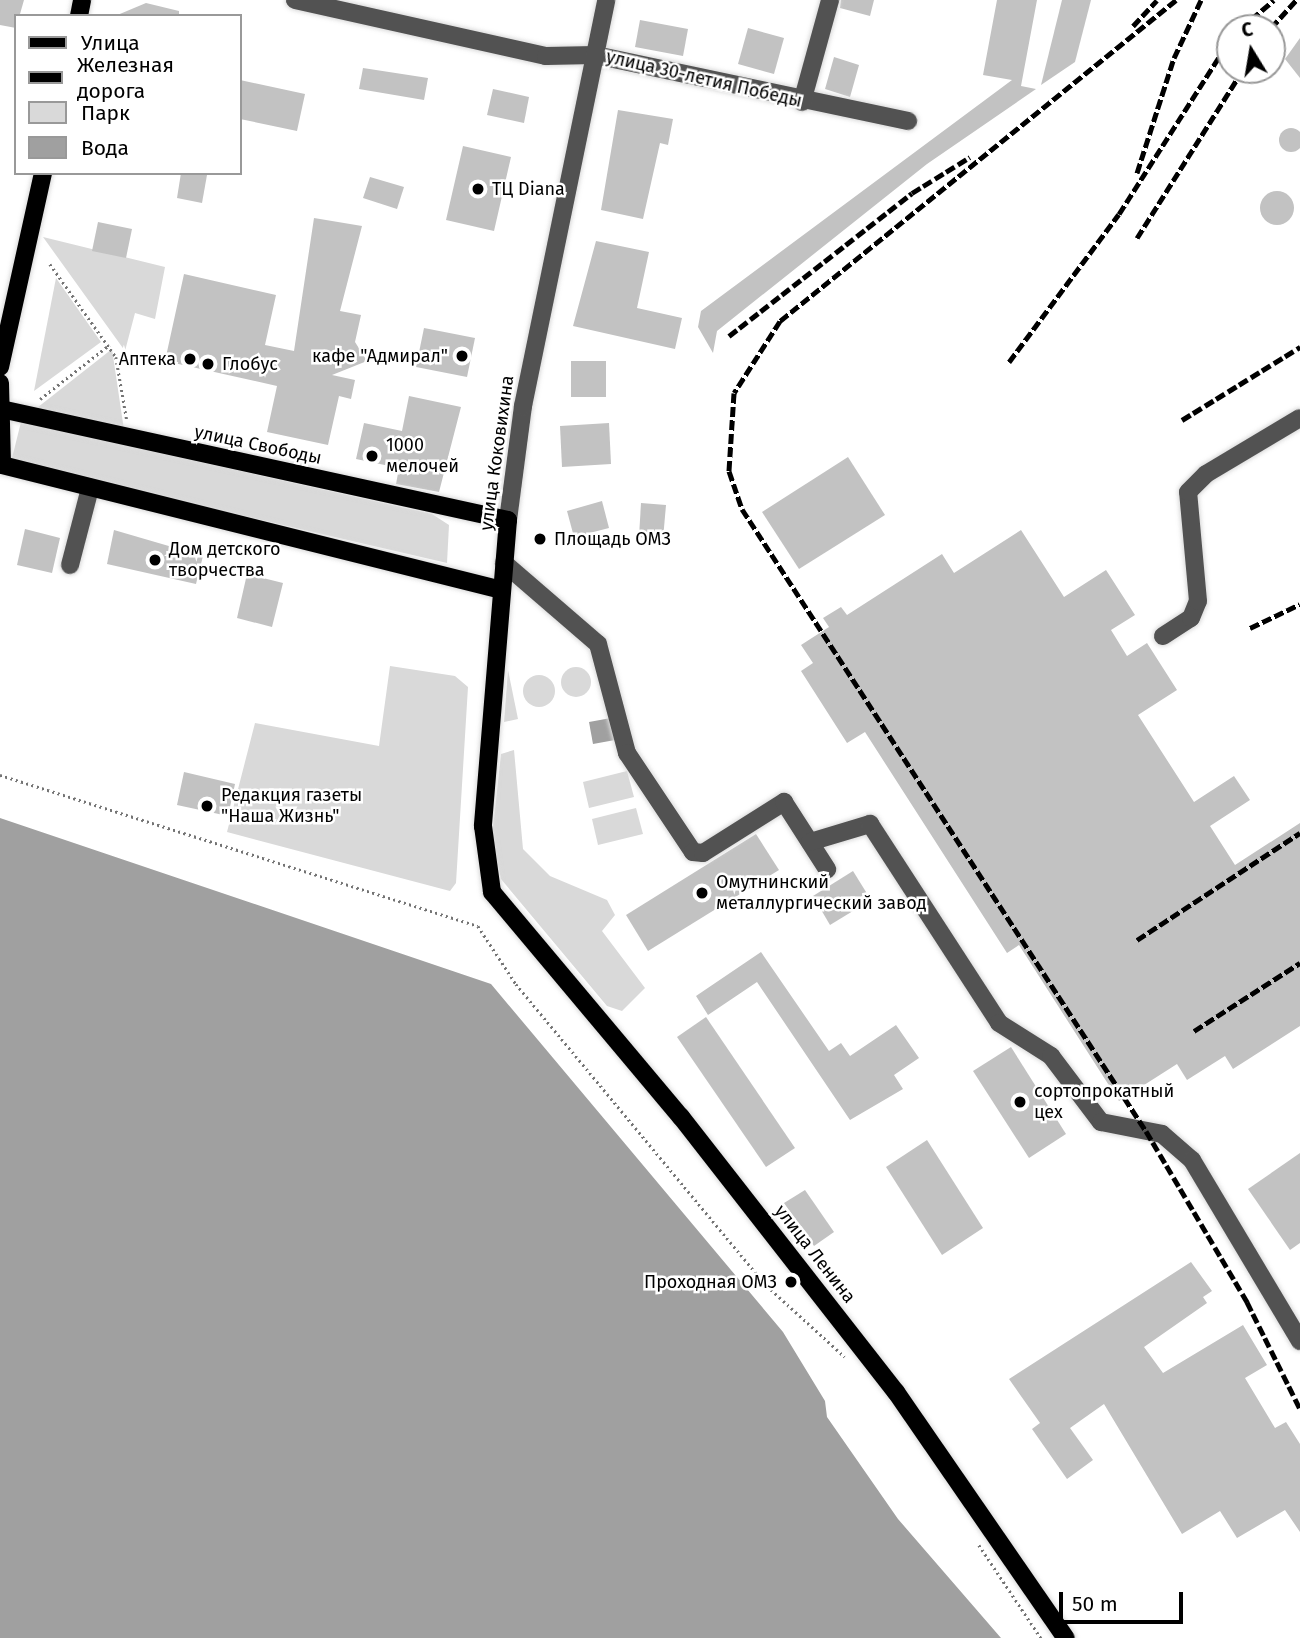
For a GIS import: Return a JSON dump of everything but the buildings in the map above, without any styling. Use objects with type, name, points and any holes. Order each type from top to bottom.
[{"type":"main road","points":[[0,367],[43,175]]},
{"type":"main road","points":[[0,383],[1,468],[502,590]]},
{"type":"main road","name":"улица Свободы","points":[[0,409],[508,520]]},
{"type":"main road","name":"улица Коковихина","points":[[508,520],[483,826],[492,892],[508,913]]},
{"type":"main road","name":"улица Ленина","points":[[508,913],[681,1117],[896,1392],[1066,1638]]},
{"type":"street","name":"улица 30-летия Победы","points":[[295,0],[546,56],[595,55],[802,102],[908,121]]},
{"type":"street","name":"улица Коковихина","points":[[508,520],[523,406],[606,0]]},
{"type":"street","points":[[802,102],[830,0]]},
{"type":"street","points":[[1163,636],[1191,618],[1198,601],[1188,492],[1206,474],[1300,418]]},
{"type":"street","points":[[70,565],[90,488]]},
{"type":"street","points":[[504,563],[598,644],[628,753],[694,852],[703,853],[784,802],[827,869]]},
{"type":"street","points":[[810,842],[870,824],[999,1023],[1051,1056],[1101,1122],[1162,1134],[1192,1160],[1300,1342]]},
{"type":"path","points":[[50,264],[109,345],[129,432]]},
{"type":"path","points":[[20,415],[109,345]]},
{"type":"path","points":[[0,775],[478,926],[516,984],[767,1286],[856,1367]]},
{"type":"path","points":[[972,1534],[1041,1638]]},
{"type":"green space","points":[[43,237],[165,267],[155,319],[135,313],[125,351]]},
{"type":"green space","points":[[56,278],[101,342],[34,391]]},
{"type":"green space","points":[[112,349],[124,430],[33,411]]},
{"type":"green space","points":[[21,422],[432,514],[449,525],[447,563],[11,462]]},
{"type":"green space","points":[[390,666],[455,676],[468,687],[456,883],[450,891],[227,832],[255,723],[379,746]]},
{"type":"green space","points":[[576,667],[587,671],[591,682],[587,693],[576,697],[565,693],[561,682],[565,671]]},
{"type":"green space","points":[[508,670],[518,719],[504,722]]},
{"type":"green space","points":[[539,675],[550,680],[555,691],[550,702],[539,707],[528,702],[523,691],[528,680]]},
{"type":"green space","points":[[514,750],[523,849],[550,876],[607,900],[615,915],[602,931],[645,988],[622,1011],[607,1006],[501,879],[492,837],[501,754]]},
{"type":"green space","points":[[627,771],[634,797],[589,808],[583,782]]},
{"type":"green space","points":[[636,808],[643,834],[598,845],[592,819]]},
{"type":"water","points":[[611,718],[615,740],[593,744],[589,722]]},
{"type":"water","points":[[0,818],[491,984],[783,1332],[825,1401],[827,1417],[898,1519],[1001,1638],[0,1638]]},
{"type":"railway","points":[[1133,26],[1157,0]]},
{"type":"railway","points":[[1176,0],[780,321],[734,393],[729,471],[742,509],[1146,1131],[1247,1302],[1300,1409]]},
{"type":"railway","points":[[1137,173],[1174,58],[1201,0]]},
{"type":"railway","points":[[1258,14],[1274,0]]},
{"type":"railway","points":[[1284,14],[1296,0]]},
{"type":"railway","points":[[1009,362],[1119,214],[1216,62]]},
{"type":"railway","points":[[1137,238],[1234,84]]},
{"type":"railway","points":[[729,336],[912,193],[970,157]]},
{"type":"railway","points":[[1182,420],[1300,347]]},
{"type":"railway","points":[[1250,628],[1300,604]]},
{"type":"railway","points":[[1137,940],[1300,833]]},
{"type":"railway","points":[[1194,1031],[1300,963]]},
{"type":"place","name":"ТЦ Diana","points":[[478,189]]},
{"type":"place","name":"кафе \"Адмирал\"","points":[[462,356]]},
{"type":"place","name":"Аптека","points":[[190,359]]},
{"type":"place","name":"Глобус","points":[[208,364]]},
{"type":"place","name":"1000 мелочей","points":[[372,456]]},
{"type":"place","name":"Площадь ОМЗ","points":[[540,539]]},
{"type":"place","name":"Дом детского творчества","points":[[155,560]]},
{"type":"place","name":"Редакция газеты \"Наша Жизнь\"","points":[[207,806]]},
{"type":"place","name":"Омутнинский металлургический завод","points":[[702,893]]},
{"type":"place","name":"сортопрокатный цех","points":[[1020,1102]]},
{"type":"place","name":"Проходная ОМЗ","points":[[791,1282]]}]
